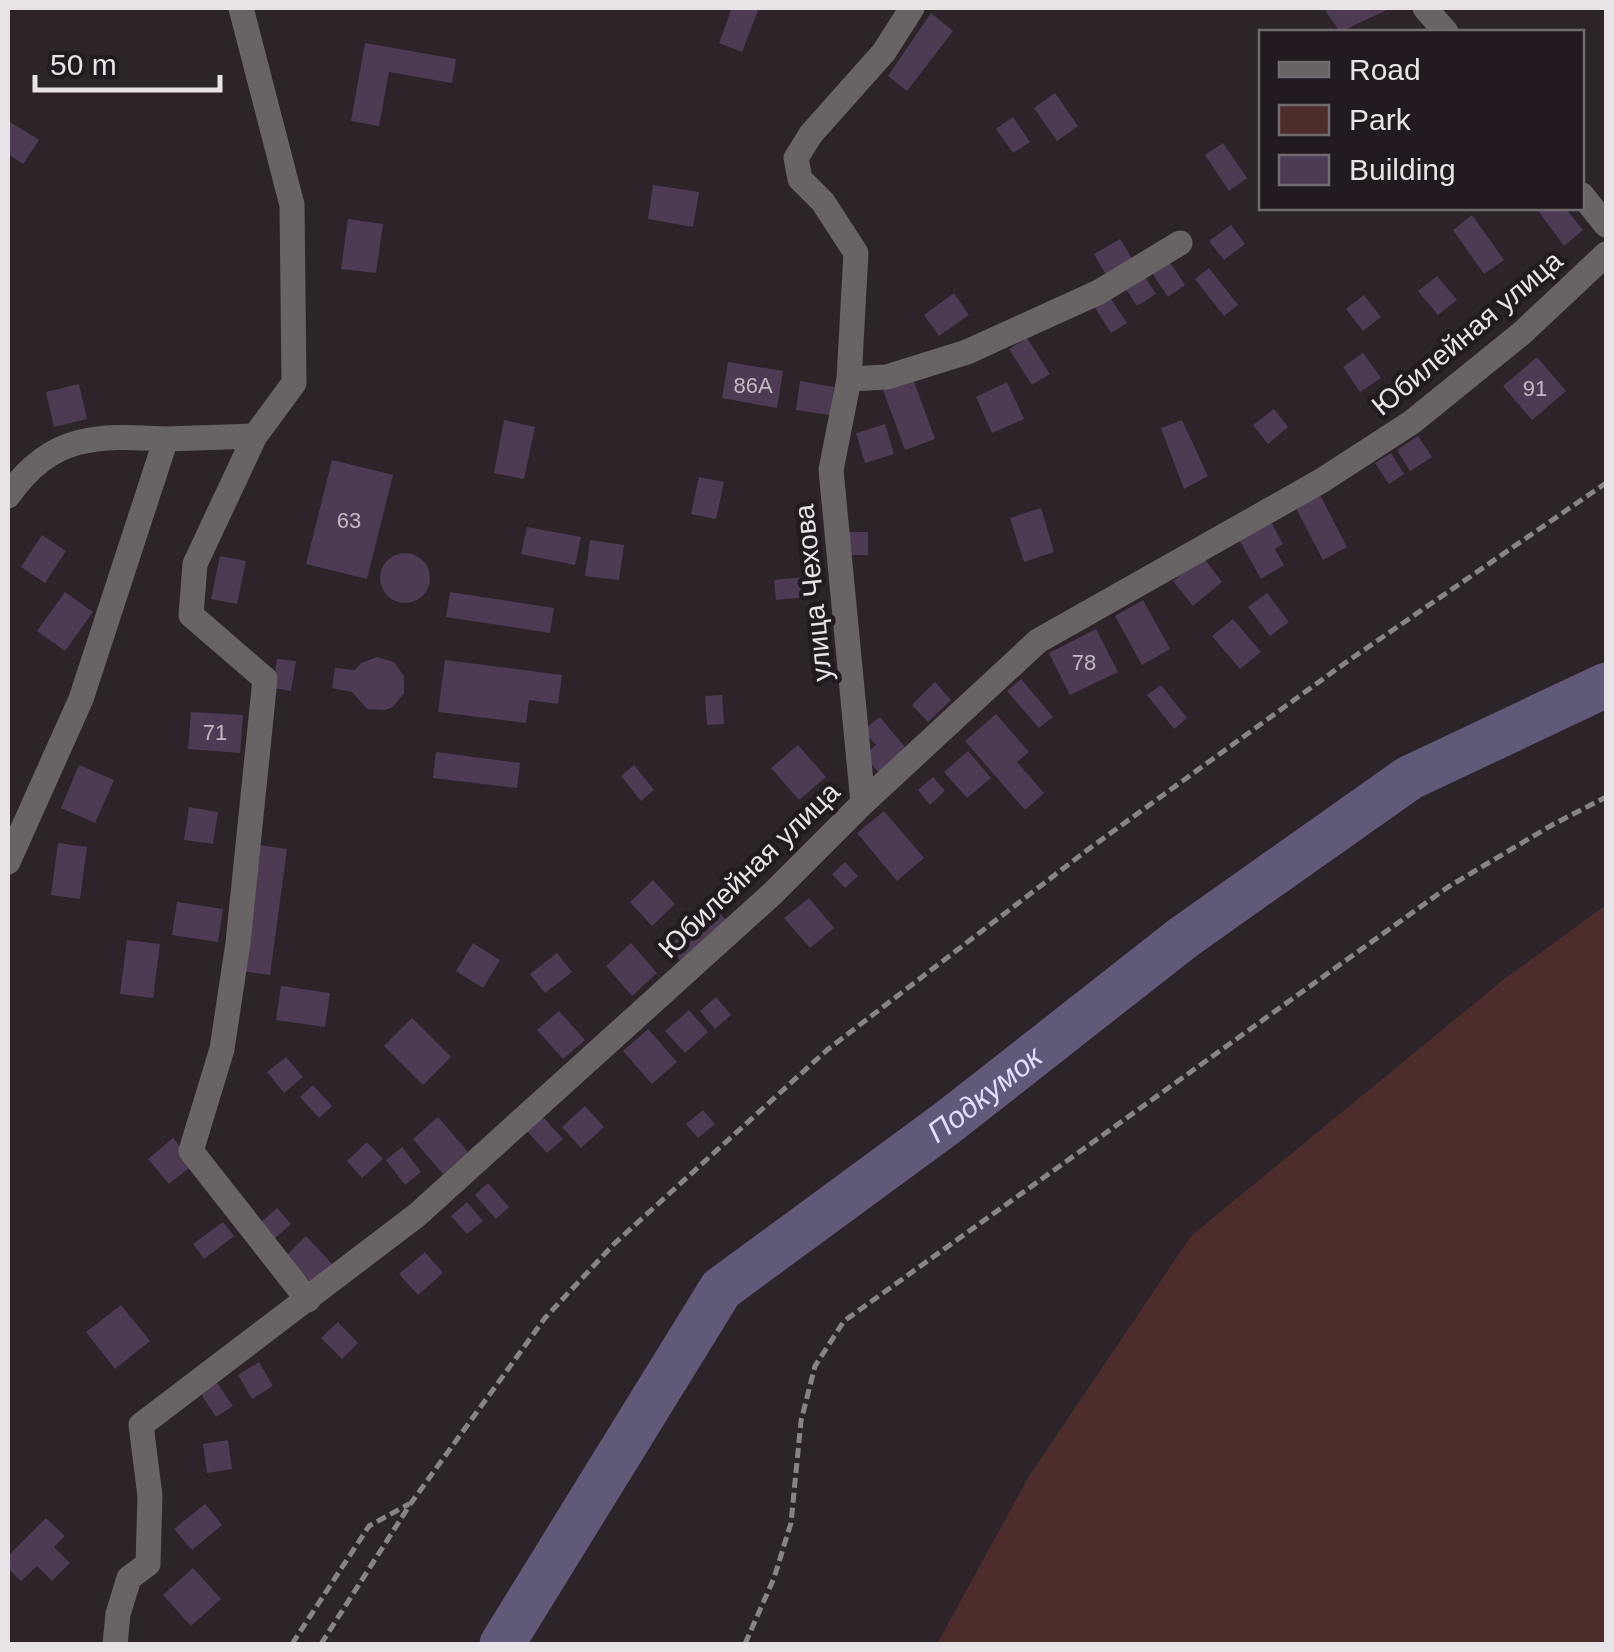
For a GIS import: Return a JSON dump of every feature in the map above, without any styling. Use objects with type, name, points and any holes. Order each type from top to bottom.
[{"type":"street","points":[[241,8],[292,205],[294,383],[256,436],[195,564],[191,615],[264,679],[238,943],[225,1031],[192,1151],[308,1300]]},
{"type":"street","name":"улица Чехова","points":[[864,803],[831,470],[849,379],[856,254],[823,202],[800,179],[796,158],[811,134],[884,52],[912,8]]},
{"type":"street","points":[[1426,8],[1444,30]]},
{"type":"street","points":[[1584,198],[1606,225]]},
{"type":"street","points":[[849,379],[887,377],[966,352],[1099,292],[1180,244]]},
{"type":"street","name":"Юбилейная улица","points":[[116,1644],[118,1614],[129,1578],[148,1564],[150,1496],[140,1425],[416,1215],[772,894],[1038,641],[1321,480],[1412,422],[1522,333],[1606,254]]},
{"type":"street","points":[[8,496],[58,446],[111,436],[256,436]]},
{"type":"street","points":[[8,862],[82,699],[166,439]]},
{"type":"path","points":[[321,1644],[411,1503],[557,1306],[614,1244],[828,1050],[1086,851],[1345,662],[1606,482]]},
{"type":"path","points":[[745,1644],[774,1578],[791,1524],[801,1421],[814,1366],[844,1321],[1433,897],[1552,825],[1606,798]]},
{"type":"path","points":[[292,1644],[369,1526],[411,1503]]},
{"type":"green space","points":[[1606,905],[1606,1644],[937,1644],[1029,1476],[1191,1236],[1503,980]]},
{"type":"building","points":[[732,8],[759,8],[742,52],[719,43]]},
{"type":"building","points":[[1391,8],[1344,30],[1339,30],[1324,9]]},
{"type":"building","points":[[931,13],[953,31],[907,91],[888,76]]},
{"type":"building","points":[[365,43],[456,59],[452,83],[389,72],[379,126],[351,121]]},
{"type":"building","points":[[1055,93],[1078,126],[1057,141],[1034,108]]},
{"type":"building","points":[[1013,117],[1030,142],[1013,153],[996,129]]},
{"type":"building","points":[[10,122],[39,140],[23,164],[8,154]]},
{"type":"building","points":[[1223,143],[1247,178],[1229,191],[1205,155]]},
{"type":"building","points":[[653,185],[699,192],[693,227],[648,219]]},
{"type":"building","points":[[1537,210],[1567,210],[1583,230],[1564,246]]},
{"type":"building","points":[[1472,215],[1504,260],[1484,274],[1453,230]]},
{"type":"building","points":[[348,219],[383,224],[376,273],[341,269]]},
{"type":"building","points":[[1231,225],[1245,244],[1224,260],[1209,241]]},
{"type":"building","points":[[1120,239],[1133,260],[1106,275],[1094,254]]},
{"type":"building","points":[[1169,261],[1185,285],[1168,297],[1152,273]]},
{"type":"building","points":[[1209,268],[1238,305],[1224,316],[1195,279]]},
{"type":"building","points":[[1437,276],[1457,300],[1438,315],[1418,291]]},
{"type":"building","points":[[1145,277],[1156,294],[1137,306],[1126,289]]},
{"type":"building","points":[[954,293],[969,315],[939,336],[924,315]]},
{"type":"building","points":[[1364,295],[1381,317],[1363,331],[1346,309]]},
{"type":"building","points":[[1109,296],[1127,323],[1111,333],[1094,306]]},
{"type":"building","points":[[1027,338],[1050,374],[1032,385],[1009,349]]},
{"type":"building","points":[[1363,353],[1381,378],[1360,392],[1343,367]]},
{"type":"building","points":[[1537,357],[1566,391],[1532,420],[1503,386]]},
{"type":"building","points":[[728,362],[783,371],[777,408],[722,398]]},
{"type":"building","points":[[913,379],[935,439],[905,450],[883,390]]},
{"type":"building","points":[[800,381],[834,387],[830,415],[796,410]]},
{"type":"building","points":[[1007,382],[1024,419],[992,433],[976,397]]},
{"type":"building","points":[[79,384],[87,419],[54,427],[46,392]]},
{"type":"building","points":[[1274,409],[1288,427],[1268,444],[1253,425]]},
{"type":"building","points":[[504,420],[535,427],[524,479],[494,473]]},
{"type":"building","points":[[1182,420],[1208,476],[1184,489],[1161,428]]},
{"type":"building","points":[[885,424],[894,454],[865,463],[856,433]]},
{"type":"building","points":[[1418,436],[1432,457],[1410,471],[1397,450]]},
{"type":"building","points":[[1391,453],[1404,474],[1389,484],[1375,463]]},
{"type":"building","points":[[332,460],[393,475],[367,579],[306,564]]},
{"type":"building","points":[[699,477],[724,482],[716,519],[691,514]]},
{"type":"building","points":[[1320,495],[1347,547],[1323,560],[1296,508]]},
{"type":"building","points":[[1041,508],[1054,552],[1024,562],[1010,518]]},
{"type":"building","points":[[1270,520],[1283,544],[1275,549],[1284,565],[1261,579],[1238,538]]},
{"type":"building","points":[[527,527],[581,537],[575,565],[521,554]]},
{"type":"building","points":[[849,532],[868,532],[868,555],[848,555]]},
{"type":"building","points":[[42,535],[66,551],[45,583],[21,567]]},
{"type":"building","points":[[590,540],[624,545],[619,580],[585,576]]},
{"type":"building","points":[[405,553],[422,561],[430,578],[422,595],[405,603],[388,595],[380,578],[388,561]]},
{"type":"building","points":[[220,556],[246,561],[237,604],[211,599]]},
{"type":"building","points":[[1203,557],[1222,582],[1193,606],[1173,581]]},
{"type":"building","points":[[805,577],[807,597],[776,600],[774,580]]},
{"type":"building","points":[[65,592],[93,612],[65,651],[37,631]]},
{"type":"building","points":[[450,592],[554,608],[550,633],[446,617]]},
{"type":"building","points":[[1267,593],[1289,622],[1270,636],[1248,607]]},
{"type":"building","points":[[1143,600],[1170,649],[1142,665],[1115,616]]},
{"type":"building","points":[[1233,619],[1261,652],[1240,669],[1212,636]]},
{"type":"building","points":[[1096,629],[1118,672],[1070,695],[1049,653]]},
{"type":"building","points":[[377,657],[394,662],[404,676],[404,693],[393,707],[367,709],[352,692],[332,688],[335,668],[355,670]]},
{"type":"building","points":[[277,659],[296,661],[291,691],[273,688]]},
{"type":"building","points":[[445,660],[562,675],[558,704],[529,700],[526,723],[438,712]]},
{"type":"building","points":[[1021,679],[1053,717],[1039,728],[1007,691]]},
{"type":"building","points":[[935,682],[951,700],[928,722],[912,705]]},
{"type":"building","points":[[1161,685],[1187,718],[1174,729],[1147,695]]},
{"type":"building","points":[[722,695],[724,724],[707,725],[705,696]]},
{"type":"building","points":[[191,712],[243,715],[240,753],[188,749]]},
{"type":"building","points":[[996,714],[1029,752],[1017,762],[1044,793],[1025,810],[965,741]]},
{"type":"building","points":[[880,717],[908,751],[880,774],[864,755],[876,745],[863,730]]},
{"type":"building","points":[[798,745],[826,777],[799,800],[771,768]]},
{"type":"building","points":[[968,751],[991,778],[967,798],[944,772]]},
{"type":"building","points":[[436,752],[520,763],[517,788],[433,778]]},
{"type":"building","points":[[79,765],[114,780],[95,823],[61,808]]},
{"type":"building","points":[[634,765],[654,790],[641,801],[621,776]]},
{"type":"building","points":[[933,777],[945,791],[930,805],[918,790]]},
{"type":"building","points":[[189,807],[218,812],[213,844],[184,840]]},
{"type":"building","points":[[884,811],[924,858],[897,881],[857,833]]},
{"type":"building","points":[[58,843],[87,847],[80,899],[51,895]]},
{"type":"building","points":[[259,845],[287,849],[270,975],[242,971]]},
{"type":"building","points":[[845,862],[858,876],[845,888],[832,874]]},
{"type":"building","points":[[653,880],[675,904],[652,926],[630,902]]},
{"type":"building","points":[[809,898],[834,928],[810,948],[784,918]]},
{"type":"building","points":[[177,902],[223,909],[218,942],[172,935]]},
{"type":"building","points":[[713,906],[727,921],[682,962],[668,947]]},
{"type":"building","points":[[127,940],[160,944],[153,998],[120,994]]},
{"type":"building","points":[[473,943],[500,960],[483,988],[456,971]]},
{"type":"building","points":[[631,943],[657,973],[632,996],[606,966]]},
{"type":"building","points":[[557,953],[572,972],[545,993],[530,974]]},
{"type":"building","points":[[281,986],[330,993],[325,1027],[276,1020]]},
{"type":"building","points":[[716,997],[731,1015],[715,1029],[700,1011]]},
{"type":"building","points":[[689,1010],[708,1032],[685,1053],[665,1031]]},
{"type":"building","points":[[559,1011],[585,1040],[563,1059],[537,1030]]},
{"type":"building","points":[[412,1018],[451,1057],[423,1085],[384,1046]]},
{"type":"building","points":[[648,1029],[677,1062],[652,1084],[623,1051]]},
{"type":"building","points":[[286,1057],[303,1077],[284,1093],[267,1072]]},
{"type":"building","points":[[313,1085],[332,1106],[319,1118],[300,1097]]},
{"type":"building","points":[[585,1106],[604,1127],[581,1148],[562,1127]]},
{"type":"building","points":[[703,1110],[715,1124],[698,1138],[686,1124]]},
{"type":"building","points":[[542,1116],[563,1139],[547,1153],[526,1130]]},
{"type":"building","points":[[438,1117],[468,1152],[443,1174],[413,1139]]},
{"type":"building","points":[[173,1138],[194,1164],[169,1184],[148,1159]]},
{"type":"building","points":[[367,1142],[383,1159],[362,1178],[347,1161]]},
{"type":"building","points":[[402,1147],[421,1172],[405,1185],[386,1160]]},
{"type":"building","points":[[488,1183],[509,1207],[496,1219],[475,1195]]},
{"type":"building","points":[[467,1202],[483,1221],[467,1234],[451,1216]]},
{"type":"building","points":[[277,1208],[291,1224],[273,1240],[259,1224]]},
{"type":"building","points":[[223,1222],[234,1236],[204,1259],[193,1244]]},
{"type":"building","points":[[306,1236],[334,1266],[314,1285],[286,1256]]},
{"type":"building","points":[[425,1252],[443,1273],[418,1295],[399,1274]]},
{"type":"building","points":[[121,1305],[150,1341],[115,1369],[86,1332]]},
{"type":"building","points":[[338,1322],[358,1343],[342,1359],[321,1338]]},
{"type":"building","points":[[259,1362],[273,1386],[252,1399],[238,1375]]},
{"type":"building","points":[[217,1383],[233,1406],[216,1417],[201,1394]]},
{"type":"building","points":[[228,1440],[232,1469],[207,1473],[203,1444]]},
{"type":"building","points":[[205,1504],[222,1525],[192,1550],[174,1529]]},
{"type":"building","points":[[46,1518],[65,1536],[54,1547],[70,1563],[52,1581],[37,1566],[21,1581],[8,1568],[8,1556]]},
{"type":"building","points":[[193,1568],[221,1599],[191,1626],[163,1595]]},
{"type":"waterway","name":"Подкумок","points":[[502,1644],[721,1289],[947,1123],[1184,937],[1409,778],[1606,685]]}]
